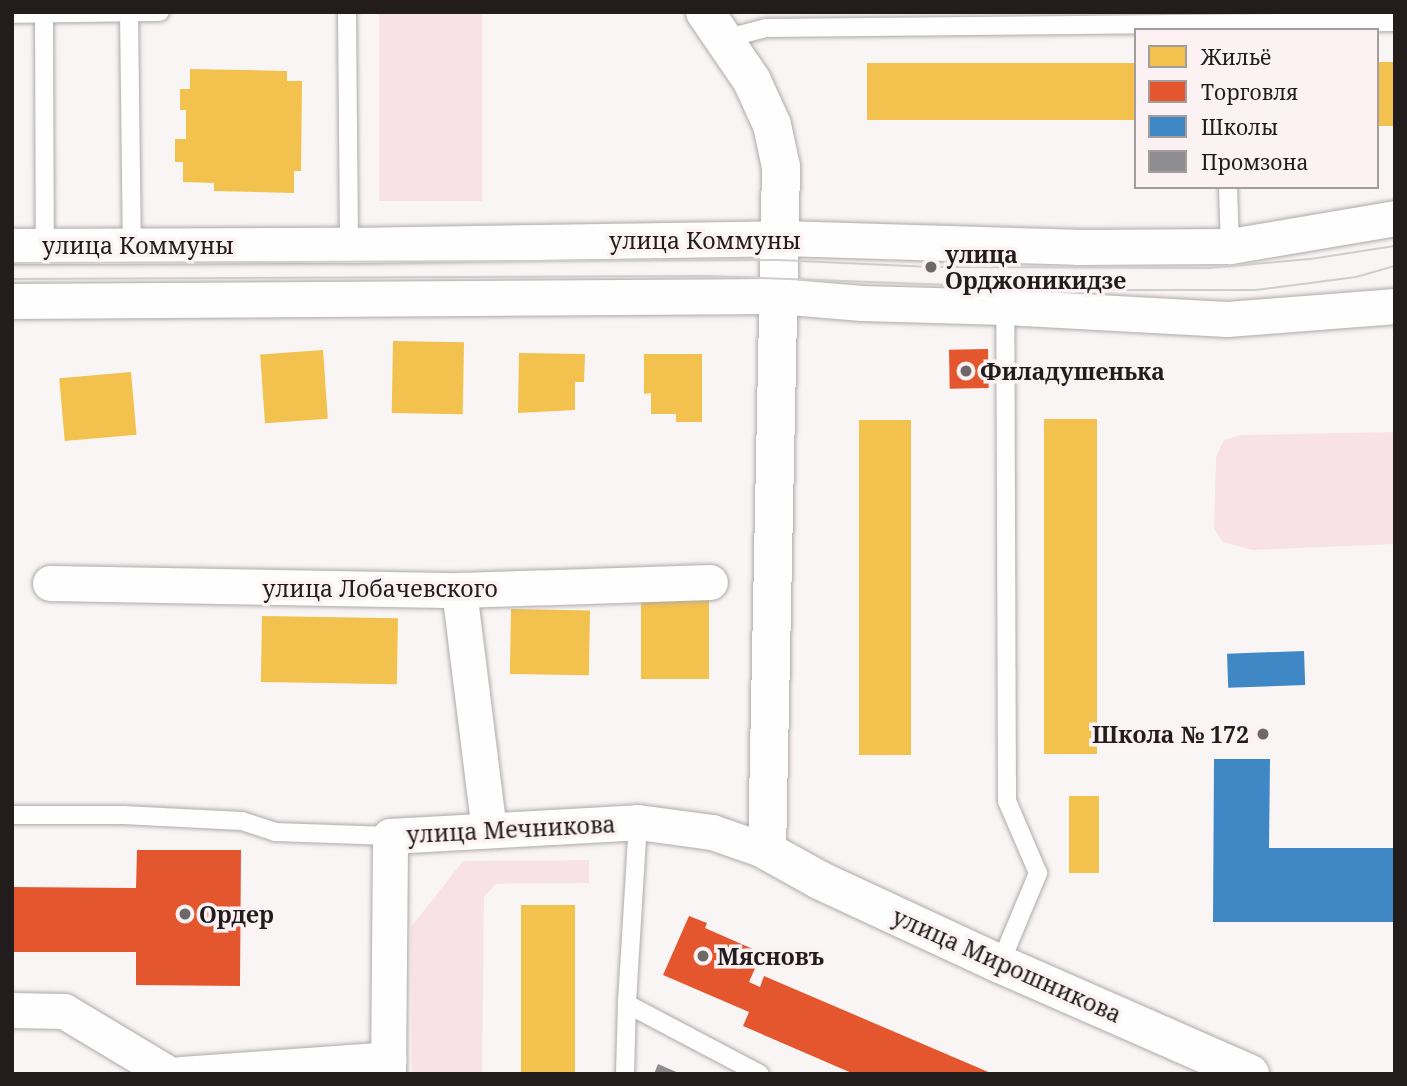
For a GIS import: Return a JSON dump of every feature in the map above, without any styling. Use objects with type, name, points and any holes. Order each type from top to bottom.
[{"type":"street","points":[[714,25],[752,81],[772,124],[782,167],[766,850]]},
{"type":"street","name":"улица Коммуны","points":[[12,301],[780,265],[1077,247],[1230,246],[1395,218]]},
{"type":"street","name":"улица Коммуны","points":[[29,246],[349,245],[780,265],[862,303],[1005,307],[1227,319],[1395,306]]},
{"type":"street","name":"улица Лобачевского","points":[[50,583],[459,590],[710,582]]},
{"type":"street","points":[[459,590],[489,830]]},
{"type":"street","name":"улица Мечникова","points":[[181,1074],[388,1066],[390,836],[638,822],[712,832],[766,850]]},
{"type":"street","name":"улица Мирошникова","points":[[766,850],[818,880],[1250,1074]]},
{"type":"street","points":[[12,1010],[64,1012],[169,1074]]},
{"type":"lane","points":[[129,12],[132,245]]},
{"type":"lane","points":[[12,14],[160,12]]},
{"type":"lane","points":[[347,12],[349,245]]},
{"type":"lane","points":[[29,246],[44,14]]},
{"type":"lane","points":[[714,25],[766,28],[1221,19],[1395,22]]},
{"type":"lane","points":[[1228,189],[1230,246]]},
{"type":"lane","points":[[1000,964],[1038,873],[1007,801],[1005,307]]},
{"type":"lane","points":[[12,815],[242,821],[275,832],[390,836]]},
{"type":"lane","points":[[625,1074],[638,822]]},
{"type":"lane","points":[[627,1004],[760,1074]]},
{"type":"shaded area","points":[[379,12],[482,12],[482,201],[379,201]]},
{"type":"shaded area","points":[[1395,432],[1395,544],[1252,550],[1223,542],[1214,529],[1216,457],[1224,440],[1240,435]]},
{"type":"shaded area","points":[[589,860],[589,883],[496,884],[484,897],[482,1074],[412,1074],[411,927],[463,861]]},
{"type":"building: Жильё","points":[[1379,62],[1395,62],[1395,126],[1379,126]]},
{"type":"building: Жильё","points":[[867,63],[1134,63],[1134,120],[867,120]]},
{"type":"building: Жильё","points":[[190,69],[287,71],[287,81],[302,81],[301,171],[294,171],[294,193],[214,191],[214,183],[183,182],[183,162],[175,162],[175,139],[186,139],[186,110],[180,110],[180,89],[190,89]]},
{"type":"building: Жильё","points":[[393,341],[464,342],[463,414],[392,413]]},
{"type":"building: Жильё","points":[[323,350],[328,419],[265,423],[260,354]]},
{"type":"building: Жильё","points":[[519,353],[585,354],[584,382],[575,382],[575,410],[518,413]]},
{"type":"building: Жильё","points":[[644,354],[702,354],[702,422],[676,422],[676,414],[651,414],[651,393],[644,394]]},
{"type":"building: Жильё","points":[[131,372],[136,435],[65,441],[59,378]]},
{"type":"building: Жильё","points":[[1044,419],[1097,419],[1097,754],[1044,754]]},
{"type":"building: Жильё","points":[[859,420],[911,420],[911,755],[859,755]]},
{"type":"building: Жильё","points":[[641,596],[709,596],[709,679],[641,679]]},
{"type":"building: Жильё","points":[[511,609],[590,610],[589,675],[510,674]]},
{"type":"building: Жильё","points":[[262,616],[398,618],[397,684],[261,682]]},
{"type":"building: Жильё","points":[[1069,796],[1099,796],[1099,873],[1069,873]]},
{"type":"building: Жильё","points":[[521,905],[575,905],[575,1074],[521,1074]]},
{"type":"building: Торговля","points":[[988,349],[989,388],[950,389],[949,350]]},
{"type":"building: Торговля","points":[[137,850],[241,850],[240,986],[136,985],[136,952],[12,952],[12,887],[136,888]]},
{"type":"building: Торговля","points":[[689,916],[707,923],[705,928],[762,953],[749,982],[760,987],[764,976],[993,1074],[854,1074],[743,1026],[749,1012],[663,975]]},
{"type":"building: Школы","points":[[1304,651],[1305,685],[1228,688],[1227,654]]},
{"type":"building: Школы","points":[[1214,759],[1270,759],[1269,848],[1395,848],[1395,922],[1213,922]]},
{"type":"building: Промзона","points":[[658,1064],[681,1074],[654,1074]]},
{"type":"tram line","points":[[12,263],[779,260],[931,267],[1209,268],[1310,259],[1395,246]]},
{"type":"tram line","points":[[12,279],[707,276],[1098,290],[1256,290],[1356,277],[1395,266]]},
{"type":"place","name":"улица Орджоникидзе","points":[[931,267]]},
{"type":"place","name":"Филадушенька","points":[[966,371]]},
{"type":"place","name":"Школа № 172","points":[[1263,734]]},
{"type":"place","name":"Ордер","points":[[185,914]]},
{"type":"place","name":"Мясновъ","points":[[703,956]]}]
